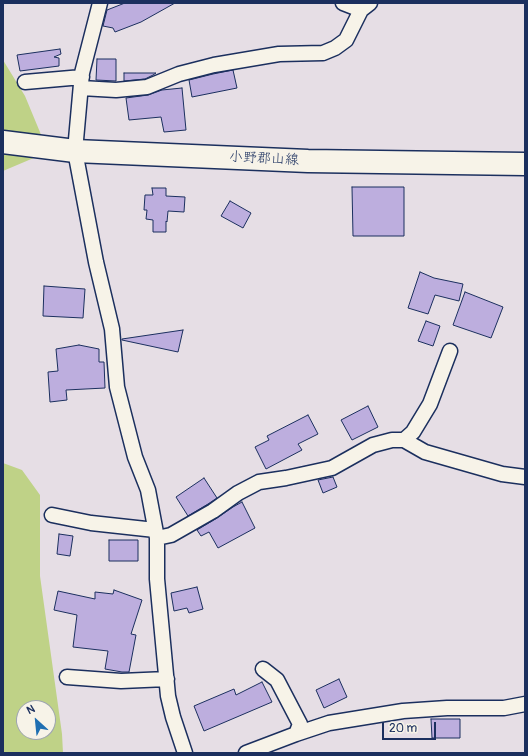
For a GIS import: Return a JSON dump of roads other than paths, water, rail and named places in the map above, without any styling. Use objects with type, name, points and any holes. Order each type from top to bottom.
[{"type":"main road","name":"小野郡山線","points":[[3,142],[75,151],[308,161],[525,164]]},
{"type":"street","points":[[100,3],[82,74],[75,151],[96,262],[112,329],[117,387],[135,457],[148,490],[156,534],[157,579],[168,696],[173,717],[185,753]]},
{"type":"street","points":[[25,82],[81,83],[116,90],[147,86],[179,74],[214,65],[279,54],[323,53],[335,48],[346,40],[366,6],[343,3]]},
{"type":"street","points":[[404,440],[413,432],[430,404],[450,351]]},
{"type":"street","points":[[52,515],[156,534],[172,535],[238,493],[259,482],[332,468],[373,445],[392,440],[404,440],[425,452],[502,474],[525,477]]},
{"type":"street","points":[[263,669],[277,680],[300,724],[296,734]]},
{"type":"street","points":[[67,677],[121,681],[167,679]]},
{"type":"street","points":[[246,753],[329,723],[403,711],[447,708],[504,708],[525,704]]}]
